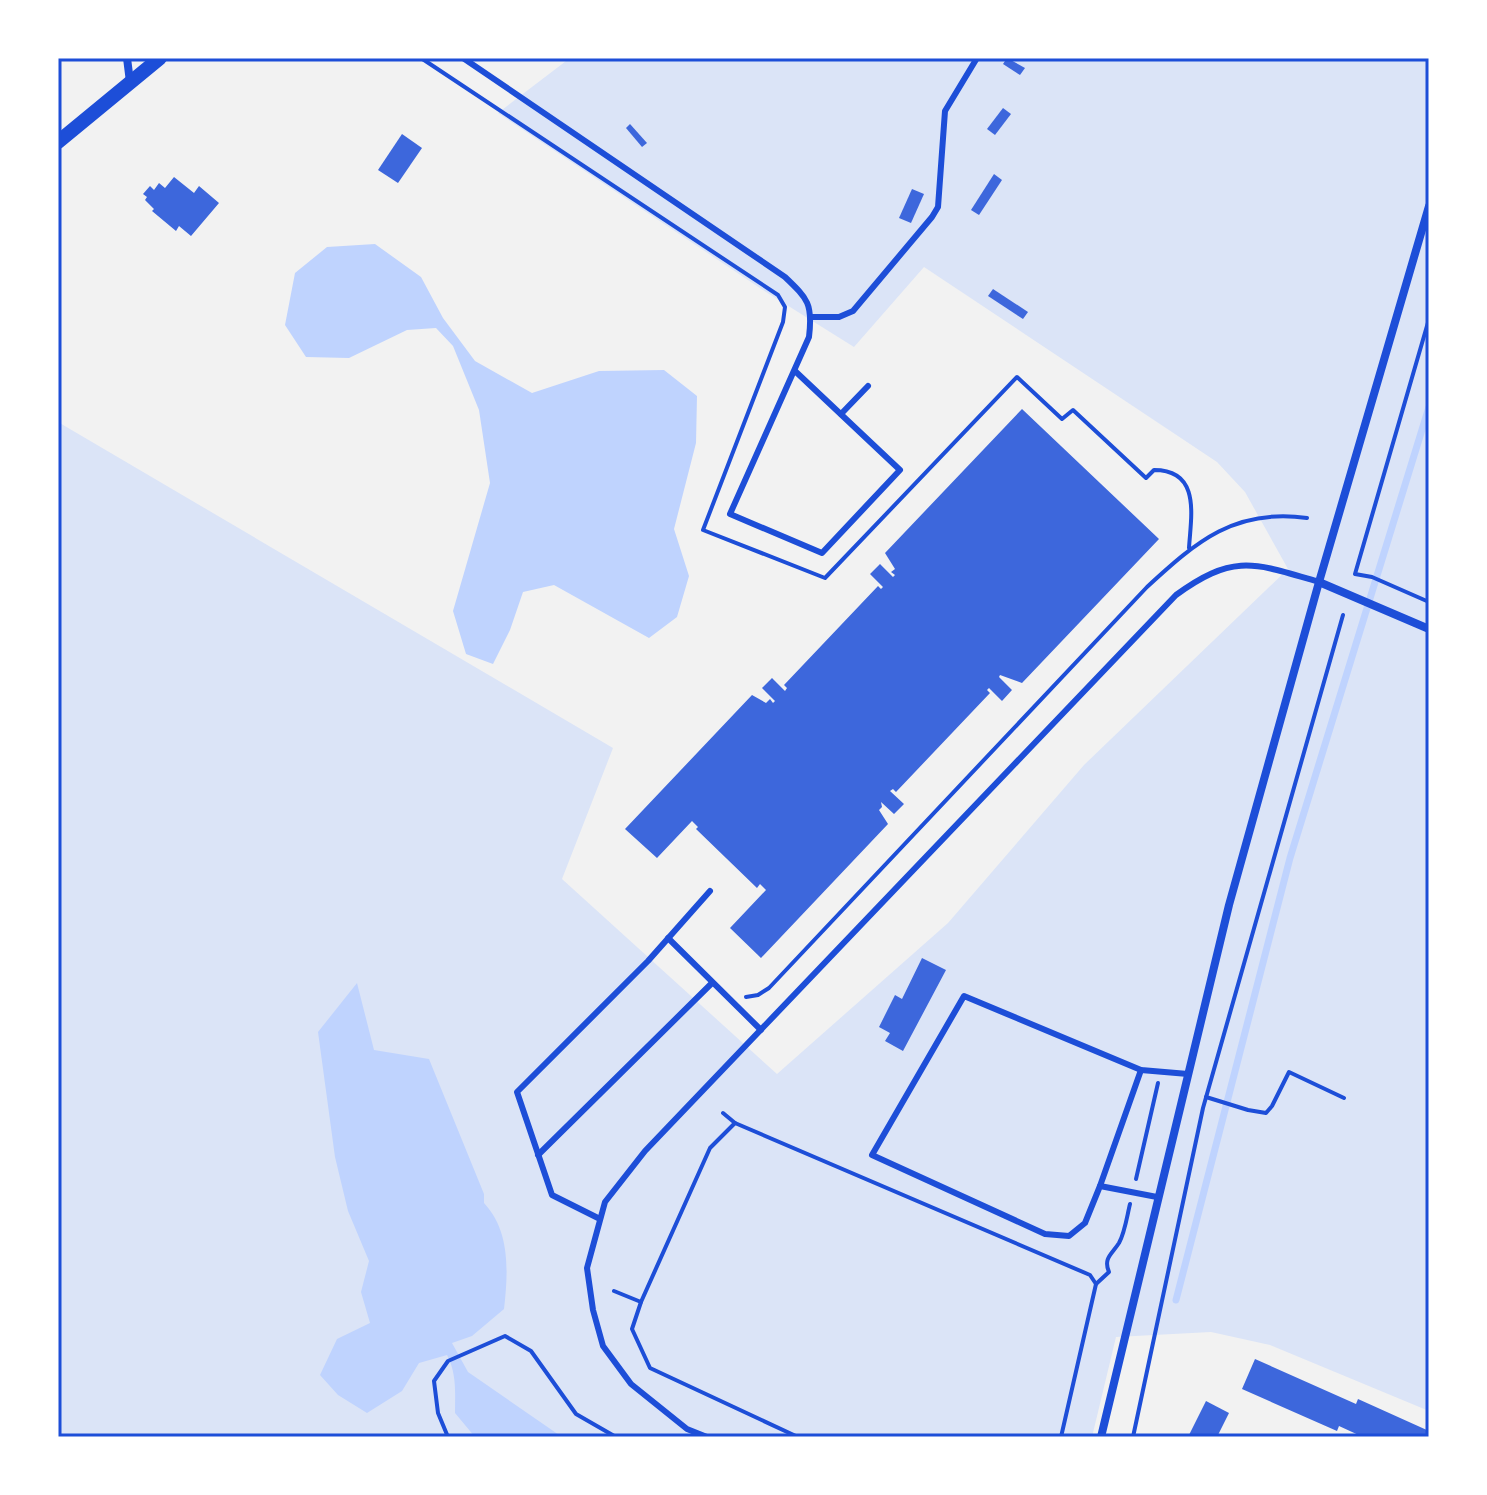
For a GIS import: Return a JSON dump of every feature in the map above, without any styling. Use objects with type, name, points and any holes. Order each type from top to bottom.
[{"type":"street","points":[[127,58],[130,82]]},
{"type":"street","points":[[58,142],[160,58]]},
{"type":"street","points":[[1101,1437],[1229,905],[1429,206]]},
{"type":"street","points":[[1319,582],[1429,629]]},
{"type":"lane","points":[[463,58],[785,277],[807,298],[812,317],[809,337],[730,514],[822,553],[900,470],[795,371]]},
{"type":"lane","points":[[812,317],[839,317],[853,311],[932,217],[938,207],[941,186],[945,111],[977,58]]},
{"type":"lane","points":[[841,414],[868,386]]},
{"type":"lane","points":[[707,1437],[687,1429],[631,1384],[603,1346],[593,1310],[587,1268],[605,1202],[645,1151],[1176,595],[1201,577],[1234,565],[1270,568],[1319,582]]},
{"type":"lane","points":[[600,1219],[552,1195],[517,1092],[710,891]]},
{"type":"lane","points":[[668,938],[761,1030]]},
{"type":"lane","points":[[538,1155],[712,983]]},
{"type":"lane","points":[[1141,1070],[1085,1223],[1069,1236],[1045,1234],[872,1155],[964,996],[1141,1070],[1188,1074]]},
{"type":"lane","points":[[1100,1186],[1157,1197]]},
{"type":"path","points":[[1429,319],[1355,574],[1372,577],[1429,602]]},
{"type":"path","points":[[740,994],[749,998],[769,988],[1147,587],[1189,548],[1233,524],[1280,514],[1307,518]]},
{"type":"path","points":[[1133,1437],[1206,1097],[1343,615]]},
{"type":"path","points":[[1206,1097],[1266,1113],[1289,1072],[1344,1098]]},
{"type":"path","points":[[723,1113],[735,1123],[1090,1275],[1096,1284],[1061,1437]]},
{"type":"path","points":[[735,1123],[710,1148],[641,1302],[632,1329],[650,1368],[798,1437]]},
{"type":"path","points":[[614,1291],[641,1302]]},
{"type":"path","points":[[448,1437],[438,1413],[434,1381],[448,1361],[505,1336],[531,1351],[576,1414],[616,1437]]},
{"type":"shaded area","points":[[570,58],[1429,58],[1429,1411],[1270,1345],[1211,1332],[1116,1337],[1092,1437],[58,1437],[58,422],[613,748],[562,879],[777,1074],[948,923],[1084,765],[1288,569],[1245,492],[1217,462],[924,267],[854,347],[498,113]]},
{"type":"water","points":[[375,244],[421,277],[443,318],[475,361],[532,393],[599,371],[664,370],[697,396],[696,443],[674,529],[689,576],[677,617],[649,638],[554,585],[523,592],[510,630],[493,664],[466,654],[453,611],[490,483],[479,410],[453,346],[436,328],[407,330],[349,358],[306,357],[285,325],[295,273],[327,247]]},
{"type":"water","points":[[357,983],[374,1050],[429,1059],[484,1194],[484,1203],[493,1214],[503,1240],[507,1267],[504,1309],[472,1336],[452,1343],[468,1372],[562,1437],[475,1437],[455,1413],[454,1376],[447,1355],[419,1363],[402,1391],[367,1413],[338,1395],[320,1375],[337,1339],[370,1323],[361,1292],[369,1261],[348,1211],[335,1157],[318,1032]]},
{"type":"building","points":[[1007,58],[1025,68],[1020,75],[1003,64]]},
{"type":"building","points":[[1003,108],[1011,114],[995,135],[987,129]]},
{"type":"building","points":[[630,124],[647,143],[642,147],[626,128]]},
{"type":"building","points":[[402,134],[422,148],[398,183],[378,170]]},
{"type":"building","points":[[994,174],[1002,180],[979,215],[971,210]]},
{"type":"building","points":[[174,177],[194,193],[199,186],[219,203],[191,236],[179,226],[176,231],[152,211],[154,209],[143,194],[150,186],[154,190],[159,183],[165,188]]},
{"type":"building","points":[[912,189],[924,194],[911,223],[899,218]]},
{"type":"building","points":[[993,289],[1028,312],[1023,319],[988,296]]},
{"type":"building","points":[[1022,409],[1159,539],[1022,683],[1000,675],[1012,690],[1002,701],[989,688],[990,693],[896,792],[893,789],[890,791],[904,804],[894,814],[881,802],[879,810],[888,824],[761,958],[730,928],[766,890],[760,884],[757,888],[696,829],[698,827],[692,821],[657,858],[625,829],[752,695],[766,703],[770,699],[773,703],[775,701],[762,688],[772,678],[785,691],[787,688],[784,685],[878,586],[883,587],[870,574],[880,564],[893,577],[895,575],[891,572],[895,569],[885,553]]},
{"type":"building","points":[[922,958],[946,970],[903,1051],[885,1041],[890,1033],[879,1027],[895,995],[902,999]]},
{"type":"building","points":[[1255,1359],[1356,1404],[1358,1399],[1429,1431],[1429,1437],[1363,1437],[1339,1426],[1337,1431],[1242,1389]]},
{"type":"building","points":[[1206,1401],[1229,1413],[1217,1437],[1188,1437]]},
{"type":"waterway","points":[[1176,1300],[1290,858],[1429,407]]}]
